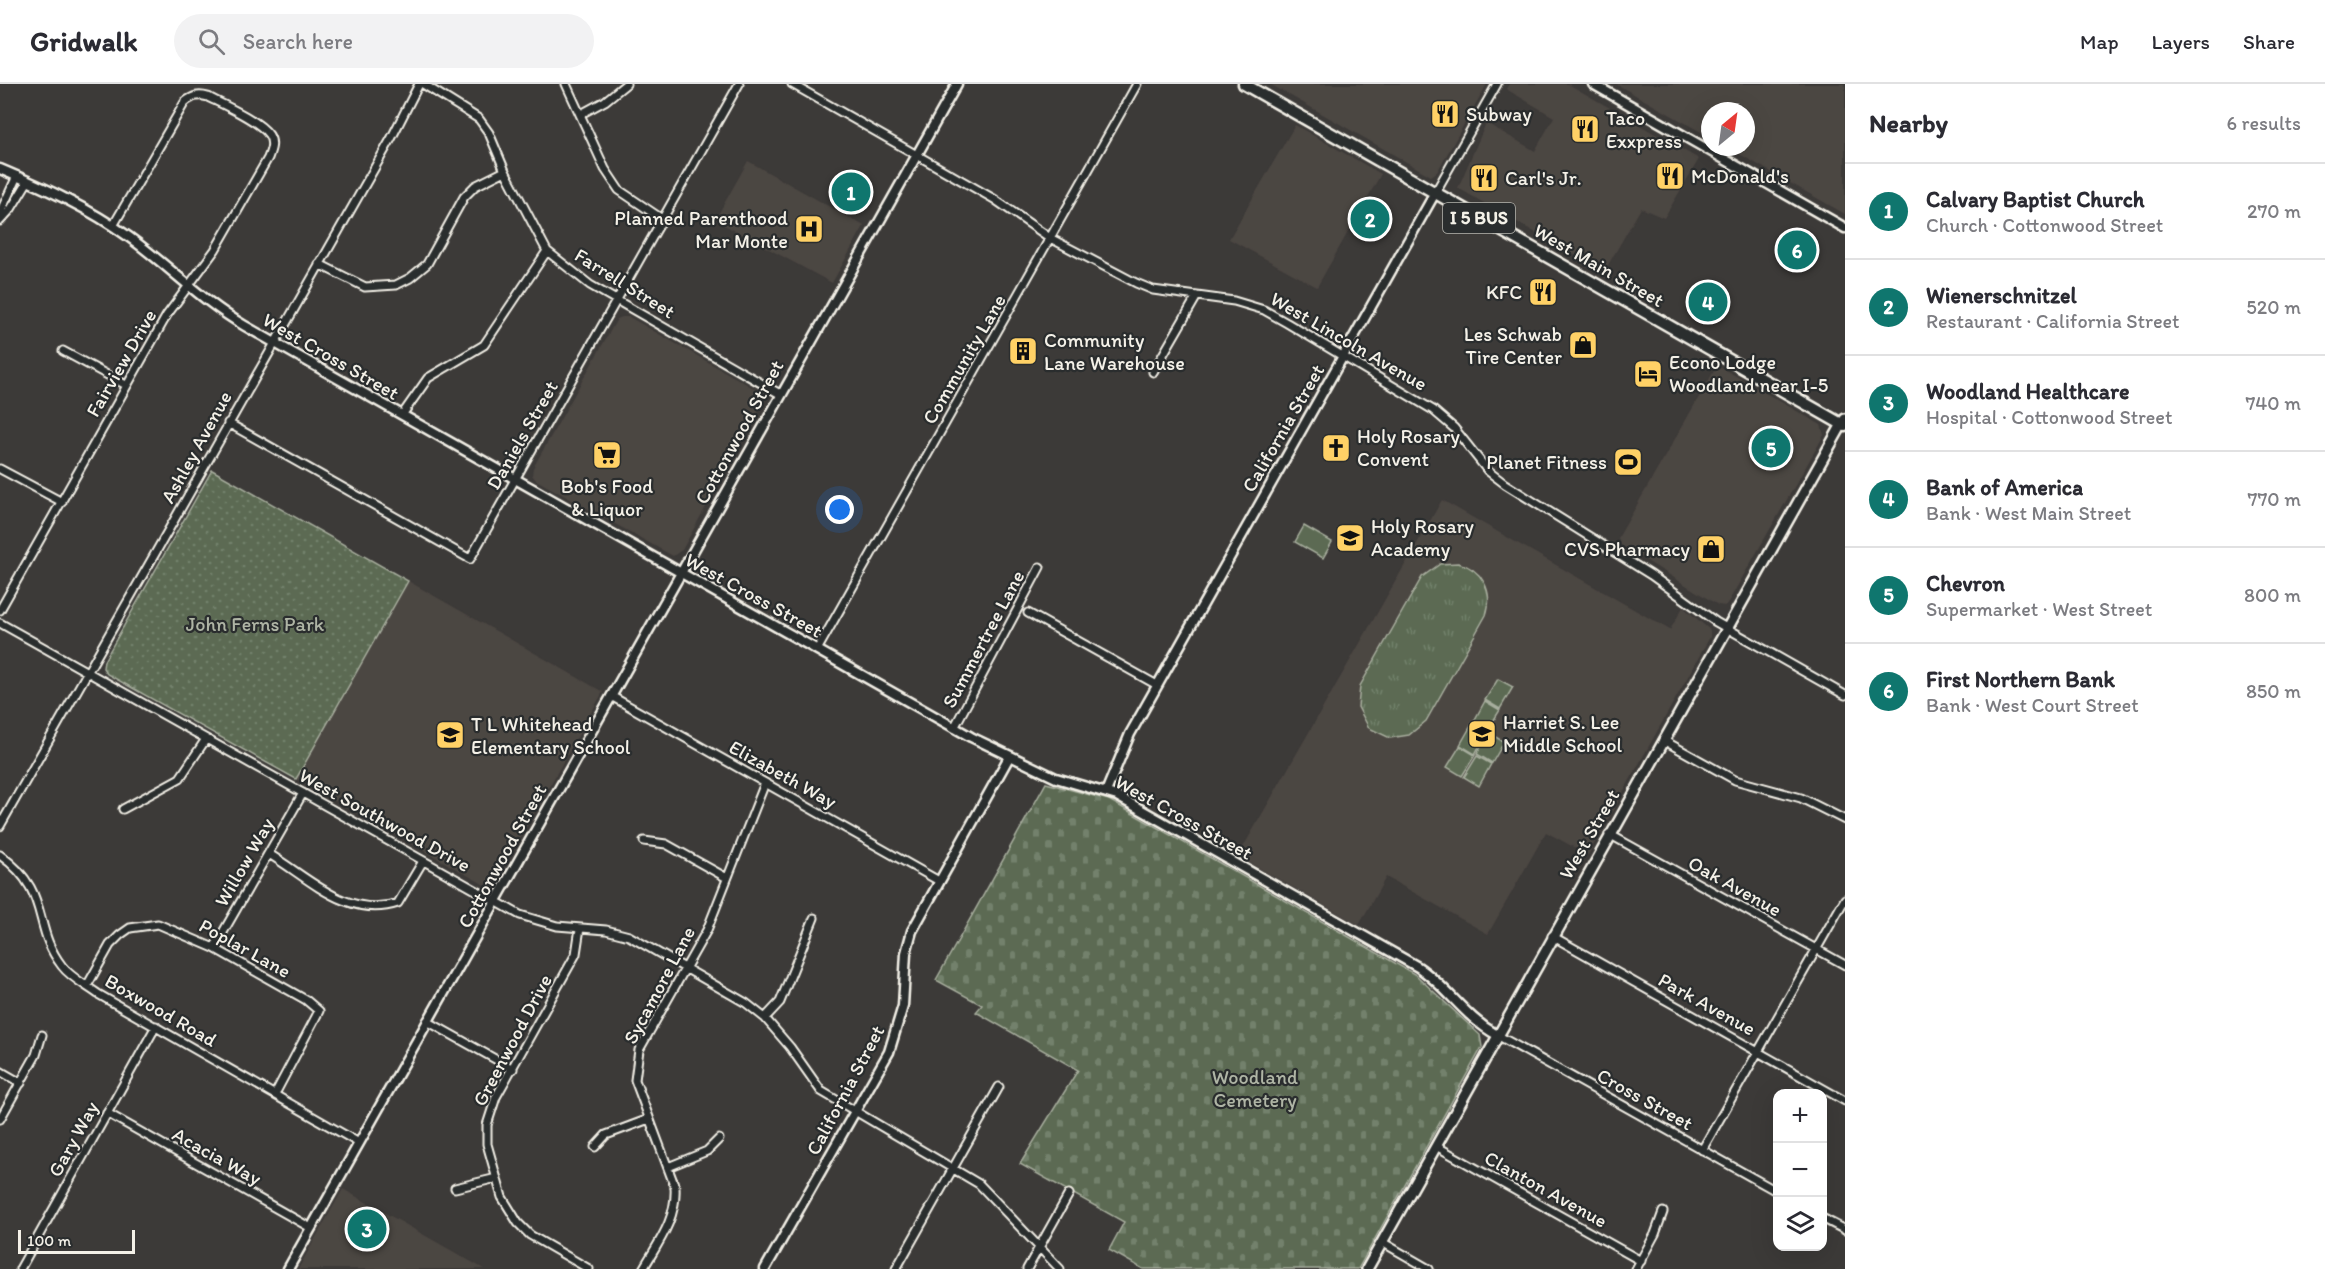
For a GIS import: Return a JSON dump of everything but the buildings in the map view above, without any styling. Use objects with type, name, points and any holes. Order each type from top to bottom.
[{"type":"main road","name":"West Main Street","points":[[1244,84],[1844,423]]},
{"type":"main road","name":"West Street","points":[[1366,1269],[1609,834],[1844,423]]},
{"type":"street","name":"Farrell Street","points":[[421,84],[479,119],[489,134],[505,171],[547,251],[590,285],[780,394]]},
{"type":"street","name":"Ashley Avenue","points":[[0,826],[421,84]]},
{"type":"street","points":[[566,84],[605,169],[619,190],[662,219]]},
{"type":"street","points":[[581,114],[605,101],[626,84]]},
{"type":"street","name":"Daniels Street","points":[[228,423],[470,559],[739,84]]},
{"type":"street","name":"West Lincoln Avenue","points":[[792,84],[994,199],[1050,238],[1136,284],[1154,290],[1234,301],[1264,310],[1433,410],[1454,428],[1488,471],[1505,484],[1571,523],[1726,627],[1845,695]]},
{"type":"street","name":"Cottonwood Street","points":[[288,1269],[957,84]]},
{"type":"street","name":"Community Lane","points":[[818,650],[1137,84]]},
{"type":"street","name":"California Street","points":[[1106,792],[1122,748],[1497,84]]},
{"type":"street","points":[[1593,84],[1845,228]]},
{"type":"street","name":"Fairview Drive","points":[[0,610],[167,315],[215,250],[268,158],[273,147],[269,136],[261,128],[208,97],[199,95],[190,98],[181,107],[113,226]]},
{"type":"street","name":"West Cross Street","points":[[0,169],[60,195],[113,226],[215,308],[954,728],[1009,757],[1063,780],[1106,792],[1153,816],[1418,967],[1437,981],[1474,1021],[1497,1035]]},
{"type":"street","points":[[319,264],[365,287],[396,285],[403,282],[427,264],[464,198],[475,186],[505,171]]},
{"type":"street","points":[[0,213],[17,176]]},
{"type":"street","points":[[0,221],[11,209],[28,181]]},
{"type":"street","points":[[402,415],[428,378],[484,345],[547,251]]},
{"type":"street","points":[[1153,372],[1197,296]]},
{"type":"street","points":[[63,351],[126,386]]},
{"type":"street","points":[[0,469],[62,502]]},
{"type":"street","name":"Summertree Lane","points":[[954,728],[1000,647],[1001,636],[1040,567]]},
{"type":"street","points":[[1028,613],[1157,685]]},
{"type":"street","name":"West Southwood Drive","points":[[0,623],[495,902],[533,921],[629,936],[746,1003],[765,1018],[790,1047],[821,1091],[979,1184],[994,1197],[1060,1269]]},
{"type":"street","name":"Elizabeth Way","points":[[611,696],[939,881]]},
{"type":"street","points":[[123,809],[180,778],[206,739]]},
{"type":"street","points":[[1663,740],[1735,780],[1802,798],[1845,820]]},
{"type":"street","name":"California Street","points":[[765,1269],[894,1040],[904,996],[909,938],[1009,757]]},
{"type":"street","name":"Sycamore Lane","points":[[643,1269],[674,1214],[675,1187],[635,1080],[639,1050],[711,922],[765,783]]},
{"type":"street","name":"Willow Way","points":[[214,948],[303,793]]},
{"type":"street","name":"Oak Avenue","points":[[1609,834],[1845,965]]},
{"type":"street","points":[[644,841],[666,844],[727,878]]},
{"type":"street","points":[[268,854],[338,900],[354,905],[375,907],[398,903],[423,861]]},
{"type":"street","name":"Boxwood Road","points":[[0,855],[28,880],[37,900],[52,950],[68,973],[359,1143]]},
{"type":"street","points":[[1702,1150],[1845,899]]},
{"type":"street","points":[[765,1018],[780,1002],[814,918]]},
{"type":"street","name":"Poplar Lane","points":[[87,986],[110,945],[130,928],[158,924],[214,948],[306,1000],[319,1011],[275,1094]]},
{"type":"street","name":"Greenwood Drive","points":[[580,928],[576,954],[496,1097],[487,1125],[487,1144],[502,1197],[518,1223],[530,1235],[589,1269]]},
{"type":"street","name":"Park Avenue","points":[[1552,936],[1845,1101]]},
{"type":"street","points":[[427,1022],[513,1069]]},
{"type":"street","name":"Gary Way","points":[[20,1269],[156,1026]]},
{"type":"street","points":[[0,1119],[36,1055],[42,1035]]},
{"type":"street","name":"Cross Street","points":[[1497,1035],[1773,1189]]},
{"type":"street","points":[[0,1071],[21,1083]]},
{"type":"street","points":[[896,1269],[999,1087]]},
{"type":"street","name":"Acacia Way","points":[[107,1113],[311,1228]]},
{"type":"street","points":[[595,1147],[606,1135],[649,1119]]},
{"type":"street","points":[[668,1167],[707,1151],[719,1138]]},
{"type":"street","name":"Clanton Avenue","points":[[1436,1146],[1641,1261]]},
{"type":"street","points":[[455,1188],[496,1178]]},
{"type":"street","points":[[1027,1269],[1069,1194]]},
{"type":"street","points":[[1636,1269],[1663,1212]]},
{"type":"street","points":[[1827,1221],[1845,1230]]},
{"type":"street","points":[[1382,1242],[1429,1269]]},
{"type":"shaded area","points":[[1270,84],[1487,84],[1437,172],[1431,176]]},
{"type":"shaded area","points":[[1509,84],[1568,84],[1699,159],[1664,218],[1641,208],[1604,272],[1458,188],[1486,123],[1535,151],[1554,117],[1506,89]]},
{"type":"shaded area","points":[[1616,84],[1845,84],[1845,214],[1743,156],[1755,156],[1755,102],[1701,102],[1701,132]]},
{"type":"shaded area","points":[[1295,125],[1381,174],[1317,287],[1229,239]]},
{"type":"shaded area","points":[[748,161],[864,226],[832,283],[715,220]]},
{"type":"shaded area","points":[[629,317],[764,394],[766,398],[682,550],[673,556],[536,480],[532,475],[533,468],[617,319]]},
{"type":"shaded area","points":[[1722,368],[1821,425],[1824,435],[1726,606],[1718,605],[1621,545],[1618,538],[1714,371]]},
{"type":"shaded area","name":"Harriet S. Lee Middle School","points":[[1442,500],[1670,630],[1683,607],[1710,630],[1710,637],[1588,855],[1546,832],[1488,934],[1386,877],[1359,925],[1238,856]]},
{"type":"shaded area","name":"T L Whitehead Elementary School","points":[[408,581],[603,692],[495,882],[491,885],[483,884],[296,779]]},
{"type":"shaded area","points":[[343,1189],[484,1269],[298,1269]]},
{"type":"green space","name":"John Ferns Park","points":[[212,470],[408,581],[296,779],[107,674],[103,668],[104,661]]},
{"type":"green space","points":[[1304,526],[1332,542],[1323,558],[1295,542]]},
{"type":"green space","points":[[1458,563],[1474,570],[1484,582],[1488,598],[1486,615],[1426,721],[1409,735],[1390,738],[1369,728],[1358,707],[1360,686],[1422,577],[1440,564]]},
{"type":"green space","points":[[1498,679],[1513,687],[1500,709],[1485,700]]},
{"type":"green space","points":[[1485,701],[1500,710],[1487,731],[1473,723]]},
{"type":"green space","points":[[1472,724],[1487,732],[1475,754],[1460,745]]},
{"type":"green space","points":[[1489,733],[1504,742],[1492,763],[1477,754]]},
{"type":"green space","points":[[1460,746],[1475,755],[1462,776],[1447,767]]},
{"type":"green space","points":[[1477,756],[1491,764],[1479,786],[1464,777]]},
{"type":"green space","name":"Woodland Cemetery","points":[[1046,783],[1109,800],[1416,975],[1480,1035],[1482,1047],[1358,1269],[1143,1269],[1109,1250],[1124,1222],[1020,1164],[1078,1070],[976,1012],[982,1005],[936,980]]},
{"type":"place","name":"Subway","points":[[1445,114]]},
{"type":"place","name":"Taco Exxpress","points":[[1585,129]]},
{"type":"place","name":"McDonald's","points":[[1670,176]]},
{"type":"place","name":"Carl's Jr.","points":[[1484,178]]},
{"type":"place","name":"Calvary Baptist Church","points":[[851,192]]},
{"type":"place","name":"Wienerschnitzel","points":[[1370,219]]},
{"type":"place","name":"Planned Parenthood Mar Monte","points":[[809,229]]},
{"type":"place","name":"First Northern Bank","points":[[1797,250]]},
{"type":"place","name":"KFC","points":[[1543,292]]},
{"type":"place","name":"Bank of America","points":[[1708,302]]},
{"type":"place","name":"Les Schwab Tire Center","points":[[1583,345]]},
{"type":"place","name":"Community Lane Warehouse","points":[[1023,351]]},
{"type":"place","name":"Econo Lodge Woodland near I-5","points":[[1648,374]]},
{"type":"place","name":"Holy Rosary Convent","points":[[1336,448]]},
{"type":"place","name":"Chevron","points":[[1771,448]]},
{"type":"place","name":"Bob's Food & Liquor","points":[[607,455]]},
{"type":"place","name":"Planet Fitness","points":[[1628,462]]},
{"type":"place","name":"Holy Rosary Academy","points":[[1350,538]]},
{"type":"place","name":"CVS Pharmacy","points":[[1711,549]]},
{"type":"place","name":"Harriet S. Lee Middle School","points":[[1482,734]]},
{"type":"place","name":"T L Whitehead Elementary School","points":[[450,735]]},
{"type":"place","name":"Woodland Healthcare","points":[[367,1229]]}]
